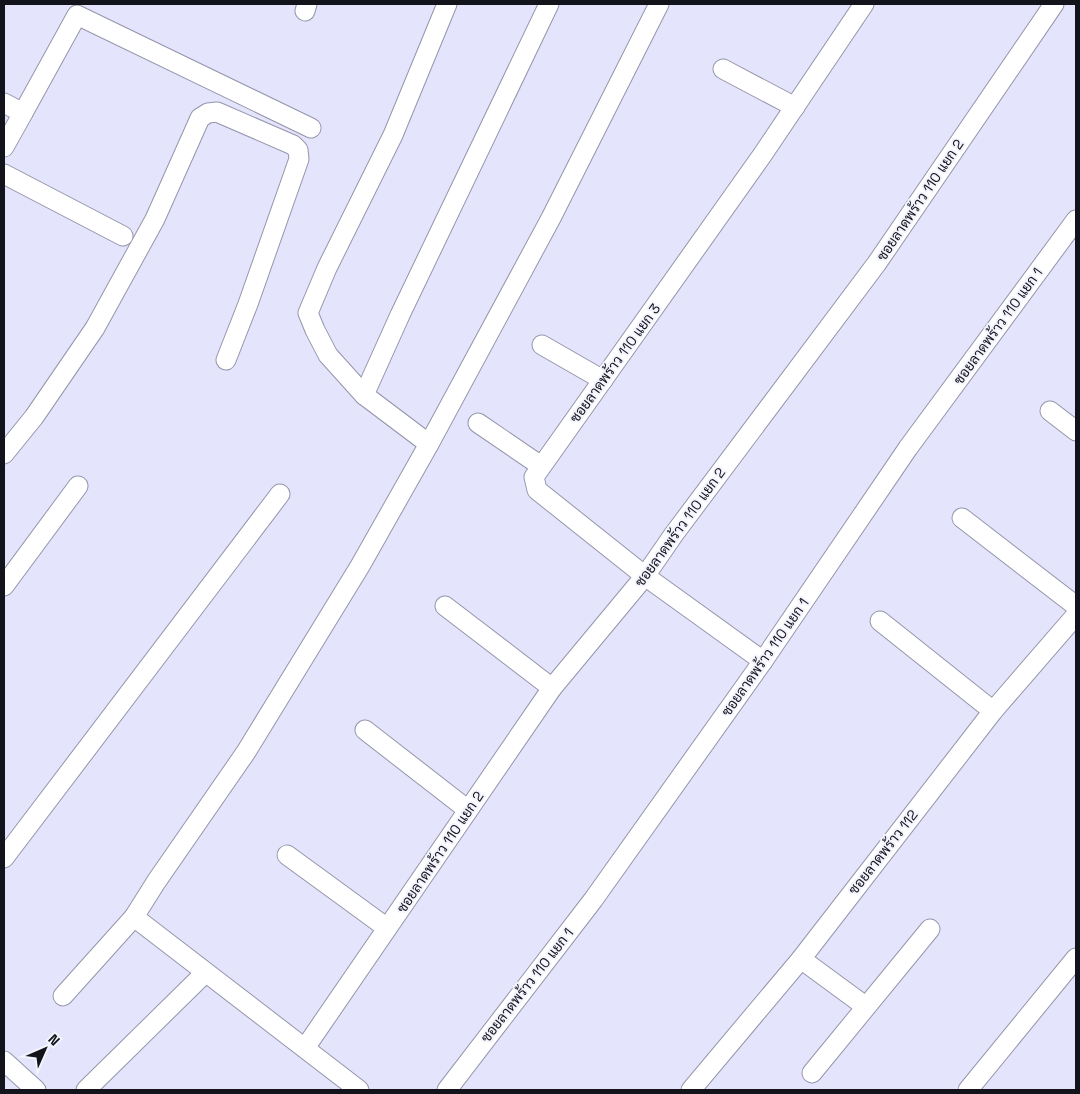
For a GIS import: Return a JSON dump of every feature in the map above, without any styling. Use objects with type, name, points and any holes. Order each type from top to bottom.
[{"type":"street","points":[[429,444],[364,395],[328,355],[314,330],[308,313],[327,268],[393,135],[447,4]]},
{"type":"street","points":[[364,395],[550,4]]},
{"type":"street","points":[[64,996],[134,917],[246,752],[360,566],[429,444],[551,218],[659,4]]},
{"type":"street","name":"ซอยลาดพร้าว 110 แยก 3","points":[[763,661],[645,576],[537,490],[534,477],[763,154],[864,4]]},
{"type":"street","name":"ซอยลาดพร้าว 110 แยก 2","points":[[305,1048],[552,688],[645,576],[674,534],[877,263],[1054,4]]},
{"type":"street","points":[[4,147],[80,10],[311,128]]},
{"type":"street","points":[[723,69],[795,107]]},
{"type":"street","points":[[4,103],[23,113]]},
{"type":"street","points":[[4,454],[34,417],[95,328],[155,219],[200,118],[208,112],[217,112],[293,145],[298,150],[299,159],[248,304],[226,360]]},
{"type":"street","points":[[4,174],[124,236]]},
{"type":"street","name":"ซอยลาดพร้าว 110 แยก 1","points":[[447,1090],[593,900],[763,661],[908,448],[1076,220]]},
{"type":"street","points":[[542,345],[603,380]]},
{"type":"street","points":[[1050,411],[1076,431]]},
{"type":"street","points":[[478,423],[540,466]]},
{"type":"street","points":[[4,586],[78,486]]},
{"type":"street","points":[[4,858],[280,494]]},
{"type":"street","points":[[962,518],[1076,606]]},
{"type":"street","points":[[445,606],[552,688]]},
{"type":"street","name":"ซอยลาดพร้าว 112","points":[[691,1090],[801,959],[993,711],[1076,615]]},
{"type":"street","points":[[880,621],[993,711]]},
{"type":"street","points":[[365,730],[468,810]]},
{"type":"street","points":[[287,855],[387,928]]},
{"type":"street","points":[[134,917],[359,1090]]},
{"type":"street","points":[[812,1073],[930,929]]},
{"type":"street","points":[[968,1090],[1076,958]]},
{"type":"street","points":[[801,959],[866,1006]]},
{"type":"street","points":[[86,1090],[205,973]]},
{"type":"street","points":[[4,1061],[36,1090]]}]
